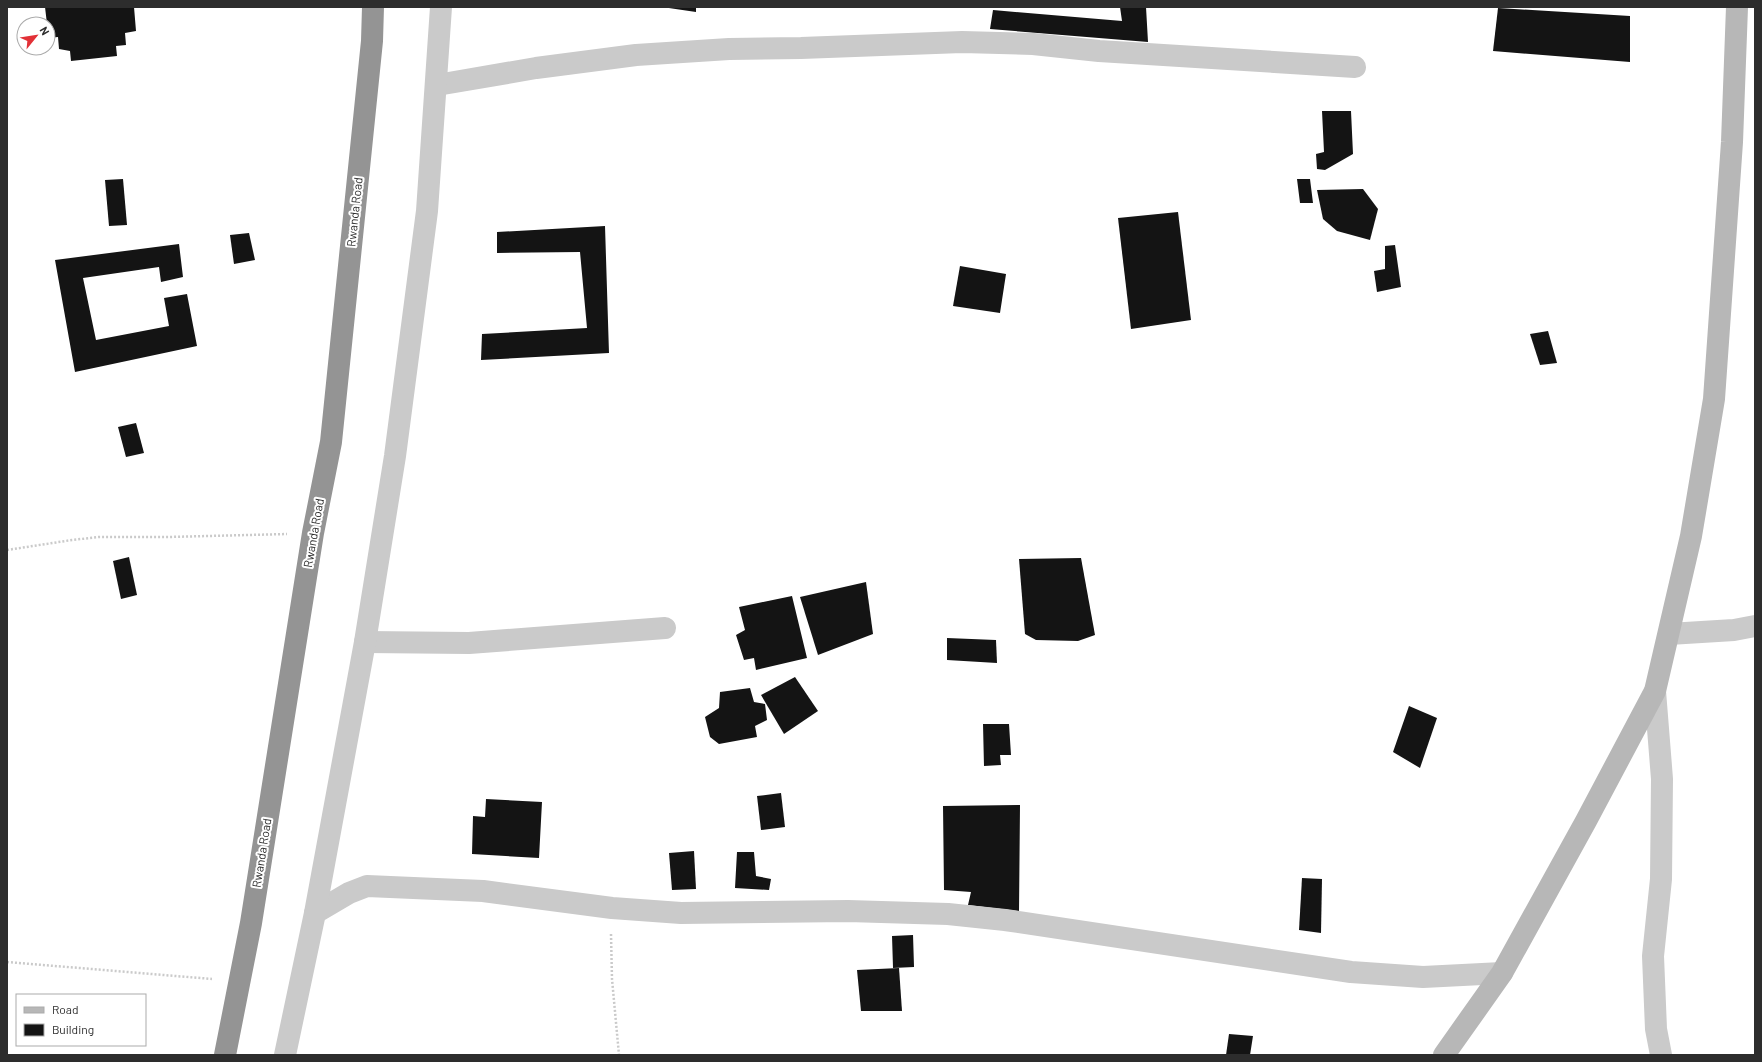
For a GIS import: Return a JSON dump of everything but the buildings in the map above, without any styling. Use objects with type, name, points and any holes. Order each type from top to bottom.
[{"type":"highway","name":"Rwanda Road","points":[[225,1055],[251,923],[313,533],[331,442],[372,41],[373,7]]},
{"type":"street","points":[[285,1055],[315,913],[364,642],[400,416],[427,212],[442,7]]},
{"type":"street","points":[[1444,1055],[1502,973],[1586,821],[1655,691],[1691,536],[1714,399],[1732,142],[1737,7]]},
{"type":"street","points":[[437,85],[536,68],[636,55],[729,49],[962,42],[1033,44],[1098,51],[1355,67]]},
{"type":"street","points":[[1669,634],[1734,630],[1755,626]]},
{"type":"street","points":[[364,642],[469,643],[665,628]]},
{"type":"street","points":[[1655,691],[1662,779],[1661,879],[1653,956],[1656,1029],[1661,1055]]},
{"type":"street","points":[[315,913],[349,893],[367,886],[483,891],[612,908],[681,913],[848,911],[948,914],[1005,920],[1351,972],[1423,976],[1502,973]]},
{"type":"path","points":[[7,550],[98,537],[169,537],[313,533]]},
{"type":"path","points":[[612,908],[611,955],[619,1055]]},
{"type":"path","points":[[7,962],[239,981]]}]
